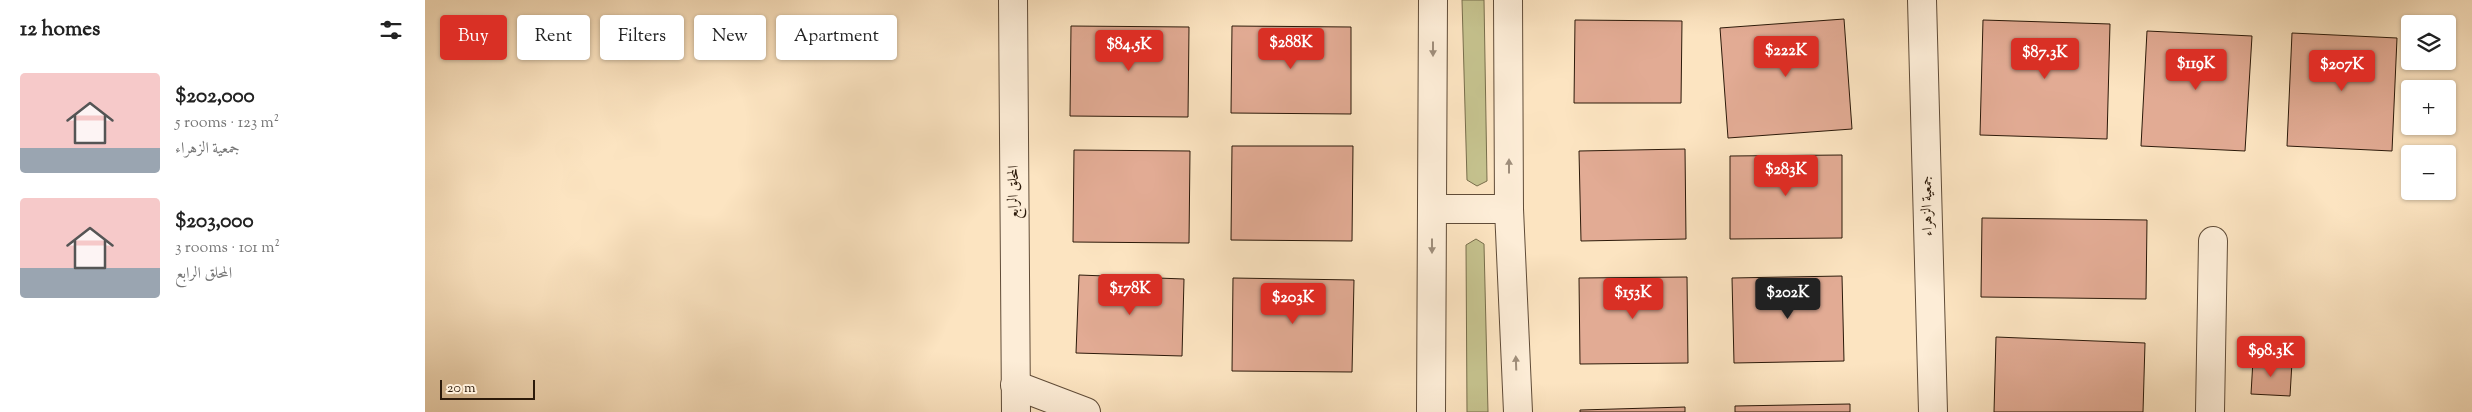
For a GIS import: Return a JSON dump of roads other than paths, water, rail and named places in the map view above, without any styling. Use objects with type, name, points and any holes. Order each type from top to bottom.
[{"type":"street","name":"المحلق الرابع","points":[[1013,0],[1016,412]]},
{"type":"street","points":[[1431,412],[1433,0]]},
{"type":"street","points":[[1508,0],[1509,209],[1517,412]]},
{"type":"street","name":"جمعية الزهراء","points":[[1923,0],[1933,412]]},
{"type":"street","points":[[1432,209],[1509,209]]},
{"type":"street","points":[[2210,412],[2213,241]]},
{"type":"street","points":[[1015,385],[1086,412]]}]
